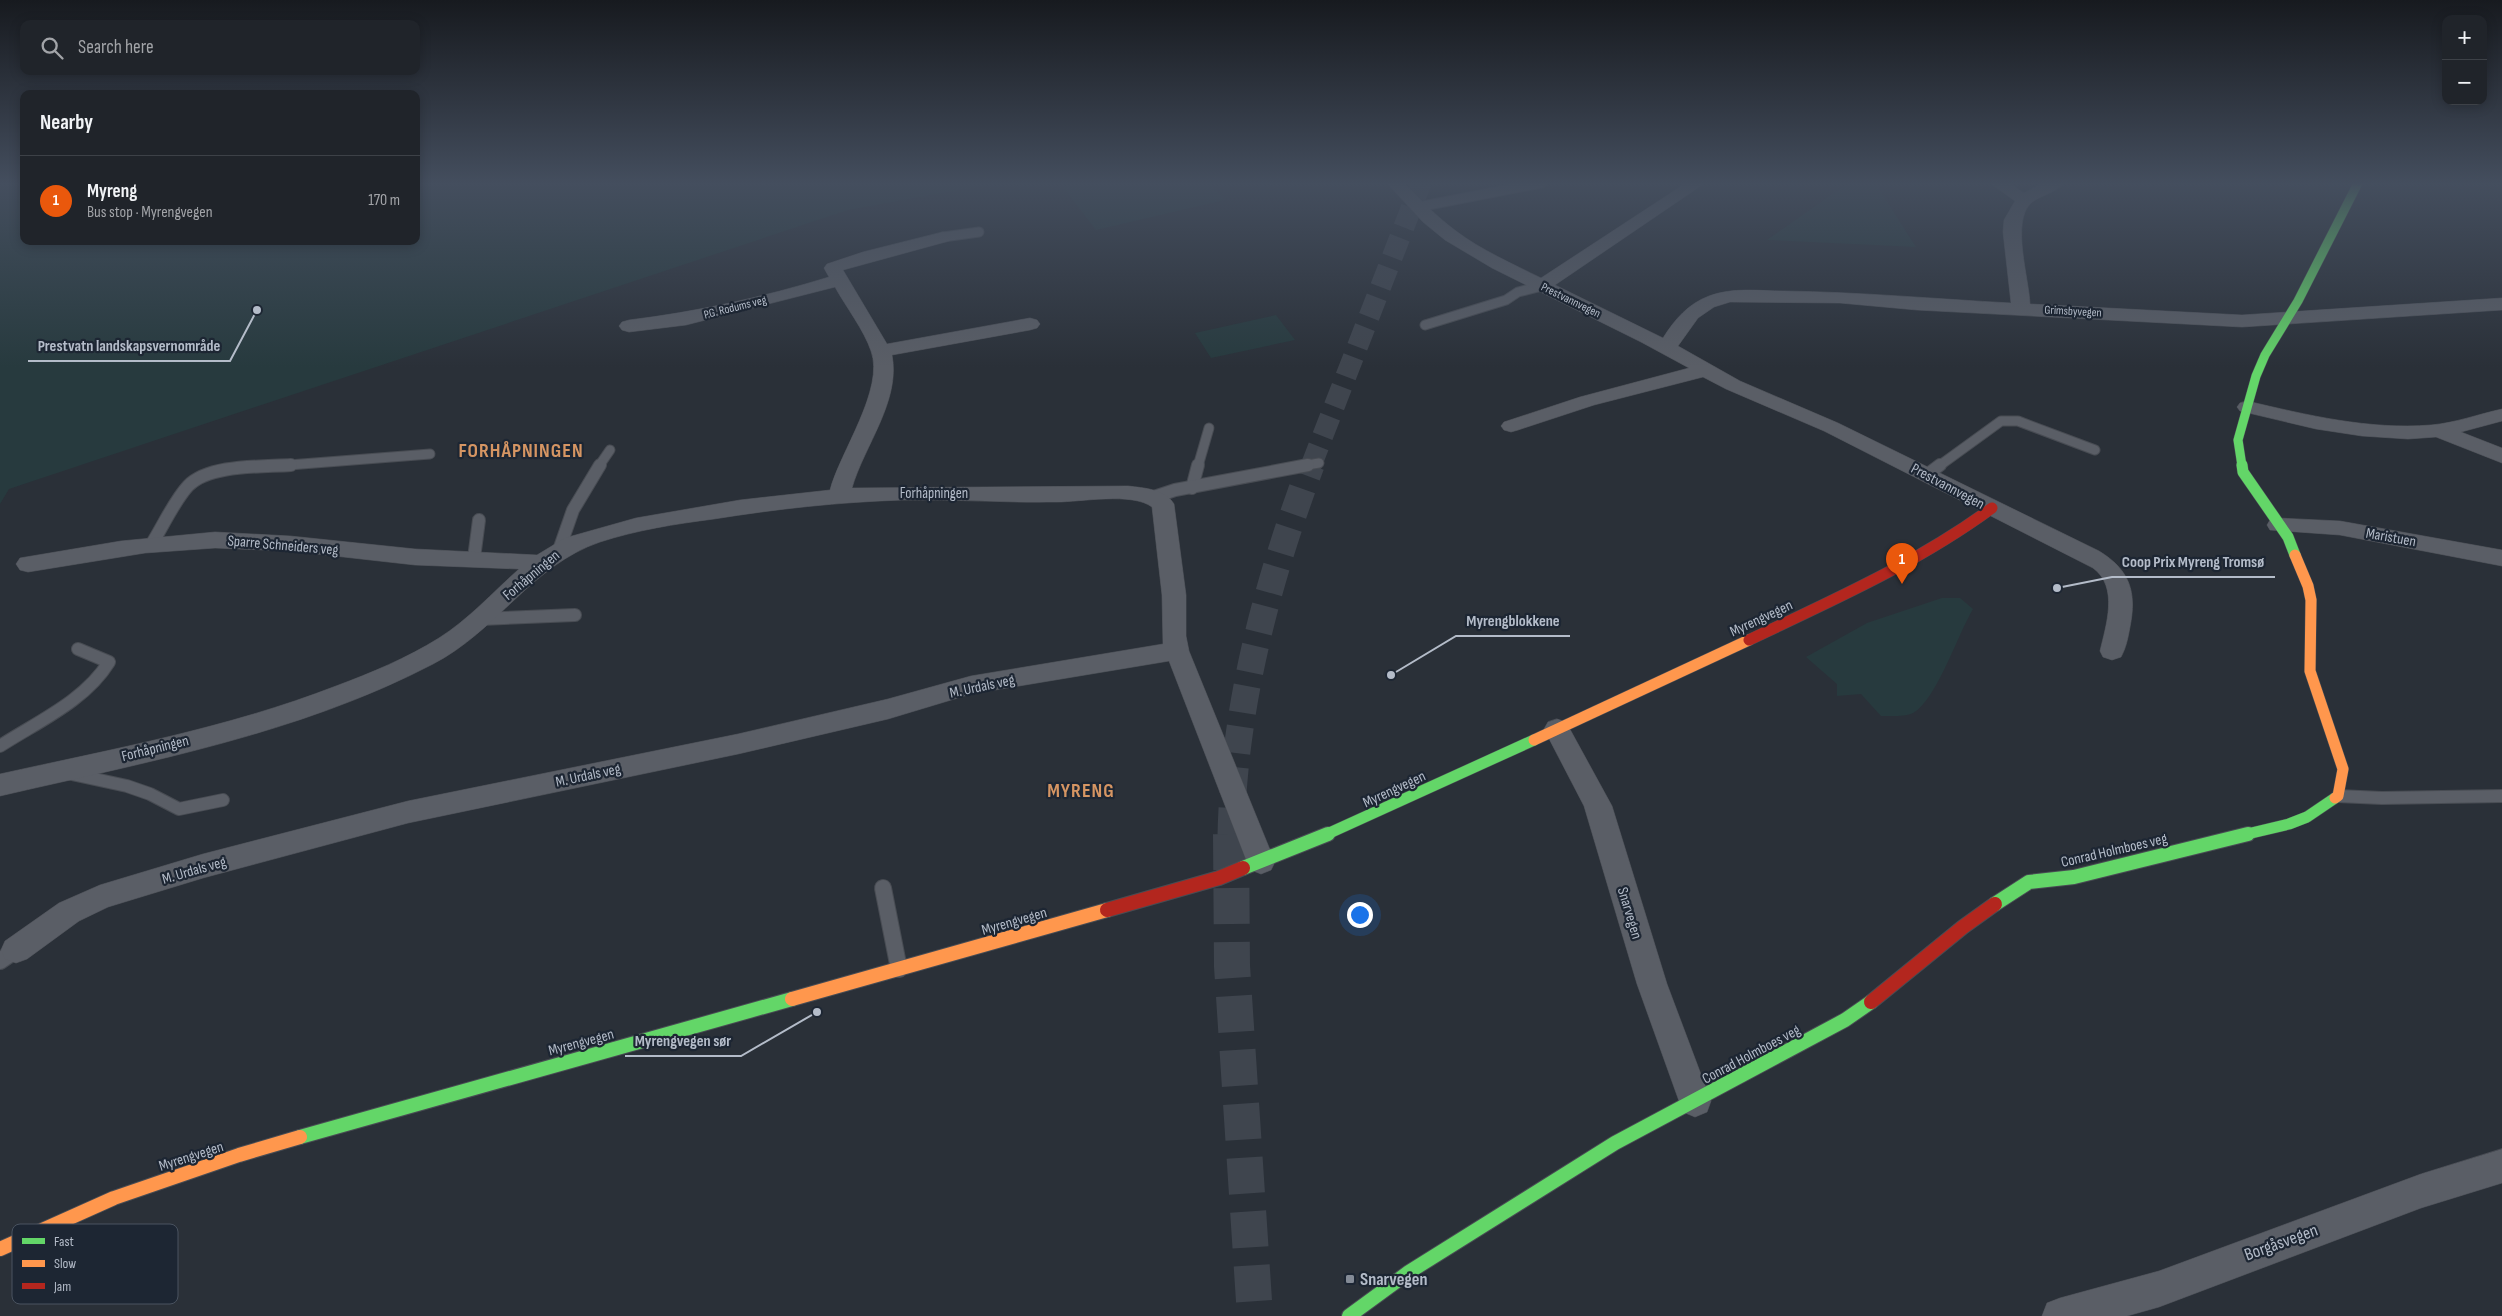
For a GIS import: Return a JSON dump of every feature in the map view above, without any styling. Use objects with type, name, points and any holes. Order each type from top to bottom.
[{"type":"street","points":[[839,495],[881,386],[884,365],[881,351],[833,268],[914,244]]},
{"type":"street","name":"Prestvannvegen","points":[[1464,244],[1777,406],[1831,427],[1928,474],[1992,508],[2067,543],[2109,569],[2116,580],[2121,595],[2120,618],[2112,651]]},
{"type":"street","points":[[1542,286],[1605,244]]},
{"type":"street","points":[[2014,244],[2020,279],[2021,308]]},
{"type":"street","points":[[2326,244],[2288,319],[2265,356],[2247,407],[2238,440],[2242,472],[2288,537],[2308,586],[2311,600],[2310,671],[2343,770],[2338,796]]},
{"type":"street","name":"P.G. Rodums veg","points":[[629,326],[686,319],[804,291],[839,280]]},
{"type":"street","name":"Grimsbyvegen","points":[[1667,348],[1681,324],[1694,310],[1715,299],[1729,296],[1840,297],[1916,304],[2021,308],[2206,320],[2265,321],[2502,304]]},
{"type":"street","points":[[881,351],[1030,324]]},
{"type":"street","points":[[1511,426],[1587,401],[1706,370]]},
{"type":"street","points":[[2247,407],[2364,430],[2403,432],[2438,430],[2502,415]]},
{"type":"street","points":[[2438,430],[2502,456]]},
{"type":"street","name":"Forhåpningen","points":[[0,785],[231,729],[343,693],[438,650],[481,618],[549,556],[587,538],[641,523],[761,503],[839,495],[909,492],[1021,495],[1125,493],[1154,497]]},
{"type":"street","points":[[1154,497],[1159,499],[1165,509],[1174,594],[1174,636],[1177,651],[1261,862]]},
{"type":"street","name":"Myrengvegen","points":[[56,1224],[114,1198],[239,1155],[432,1099],[1168,894],[1261,862],[1356,823],[1906,566],[1963,531],[1992,508]]},
{"type":"street","name":"Maristuen","points":[[2278,525],[2340,528],[2502,558]]},
{"type":"street","name":"Sparre Schneiders veg","points":[[28,564],[190,541],[236,540],[417,557],[549,556]]},
{"type":"street","name":"M. Urdals veg","points":[[8,956],[69,912],[100,897],[203,866],[408,812],[738,744],[897,706],[971,685],[1177,651]]},
{"type":"street","name":"Snarvegen","points":[[1556,729],[1598,806],[1652,984],[1695,1101]]},
{"type":"street","name":"Conrad Holmboes veg","points":[[1349,1316],[1409,1272],[1615,1143],[1845,1020],[1904,978],[1963,925],[2029,882],[2074,877],[2289,824],[2307,817],[2338,796]]},
{"type":"street","name":"Borgåsvegen","points":[[2060,1316],[2159,1289],[2411,1194],[2502,1166]]},
{"type":"street","name":"Myrengvegen","points":[[0,1249],[12,1244]]},
{"type":"lane","points":[[1424,325],[1506,300],[1518,292],[1542,286]]},
{"type":"lane","points":[[1928,474],[2001,421],[2018,421],[2095,450]]},
{"type":"lane","points":[[1192,488],[1208,428]]},
{"type":"lane","points":[[549,556],[579,498],[610,450]]},
{"type":"lane","points":[[151,546],[187,487],[198,478],[211,473],[430,454]]},
{"type":"lane","points":[[1154,497],[1319,463]]},
{"type":"lane","points":[[474,558],[478,520]]},
{"type":"lane","points":[[481,618],[575,615]]},
{"type":"lane","points":[[0,746],[82,691],[105,672],[109,662],[78,649]]},
{"type":"lane","points":[[59,771],[96,781],[127,786],[150,794],[180,809],[223,800]]},
{"type":"lane","points":[[2338,796],[2382,798],[2502,796]]},
{"type":"lane","points":[[882,888],[899,969]]},
{"type":"green space","points":[[0,244],[745,244],[9,489],[0,504]]},
{"type":"green space","points":[[1861,244],[1914,244],[1916,247]]},
{"type":"green space","points":[[1276,315],[1295,340],[1211,358],[1195,333]]},
{"type":"green space","points":[[1942,598],[1960,598],[1973,609],[1930,695],[1922,706],[1913,713],[1902,716],[1881,716],[1861,694],[1837,696],[1837,684],[1806,657],[1867,623]]},
{"type":"tunnel","points":[[1311,466],[1397,244]]},
{"type":"tunnel","points":[[1231,835],[1233,787],[1238,740],[1255,647],[1280,555],[1311,465]]},
{"type":"tunnel","points":[[1231,835],[1232,966],[1255,1316]]},
{"type":"traffic: fast","points":[[2295,555],[2288,537],[2243,472],[2238,440],[2256,376],[2265,355],[2298,301],[2327,244]]},
{"type":"traffic: fast","points":[[1243,868],[1356,823],[1534,740]]},
{"type":"traffic: fast","points":[[1995,904],[2029,882],[2074,877],[2289,824],[2307,817],[2335,798]]},
{"type":"traffic: fast","points":[[300,1137],[792,999]]},
{"type":"traffic: fast","points":[[1349,1316],[1409,1272],[1615,1143],[1845,1020],[1871,1002]]},
{"type":"traffic: slow","points":[[2295,555],[2308,586],[2311,600],[2310,671],[2343,769],[2338,796],[2335,798]]},
{"type":"traffic: slow","points":[[1534,740],[1749,640]]},
{"type":"traffic: slow","points":[[792,999],[1107,910]]},
{"type":"traffic: slow","points":[[56,1224],[114,1198],[239,1155],[300,1137]]},
{"type":"traffic: slow","points":[[0,1249],[12,1244]]},
{"type":"traffic: jam","points":[[1749,640],[1905,565],[1964,529],[1992,508]]},
{"type":"traffic: jam","points":[[1107,910],[1219,878],[1243,868]]},
{"type":"traffic: jam","points":[[1871,1002],[1963,927],[1995,904]]},
{"type":"place","name":"Prestvatn landskapsvernområde","points":[[257,310]]},
{"type":"place","name":"Myreng","points":[[1902,584]]},
{"type":"place","name":"Coop Prix Myreng Tromsø","points":[[2057,588]]},
{"type":"place","name":"Myrengblokkene","points":[[1391,675]]},
{"type":"place","name":"Myrengvegen sør","points":[[817,1012]]},
{"type":"place","name":"Snarvegen","points":[[1350,1279]]},
{"type":"district","name":"FORHÅPNINGEN","points":[[521,450]]},
{"type":"district","name":"MYRENG","points":[[1081,790]]}]
